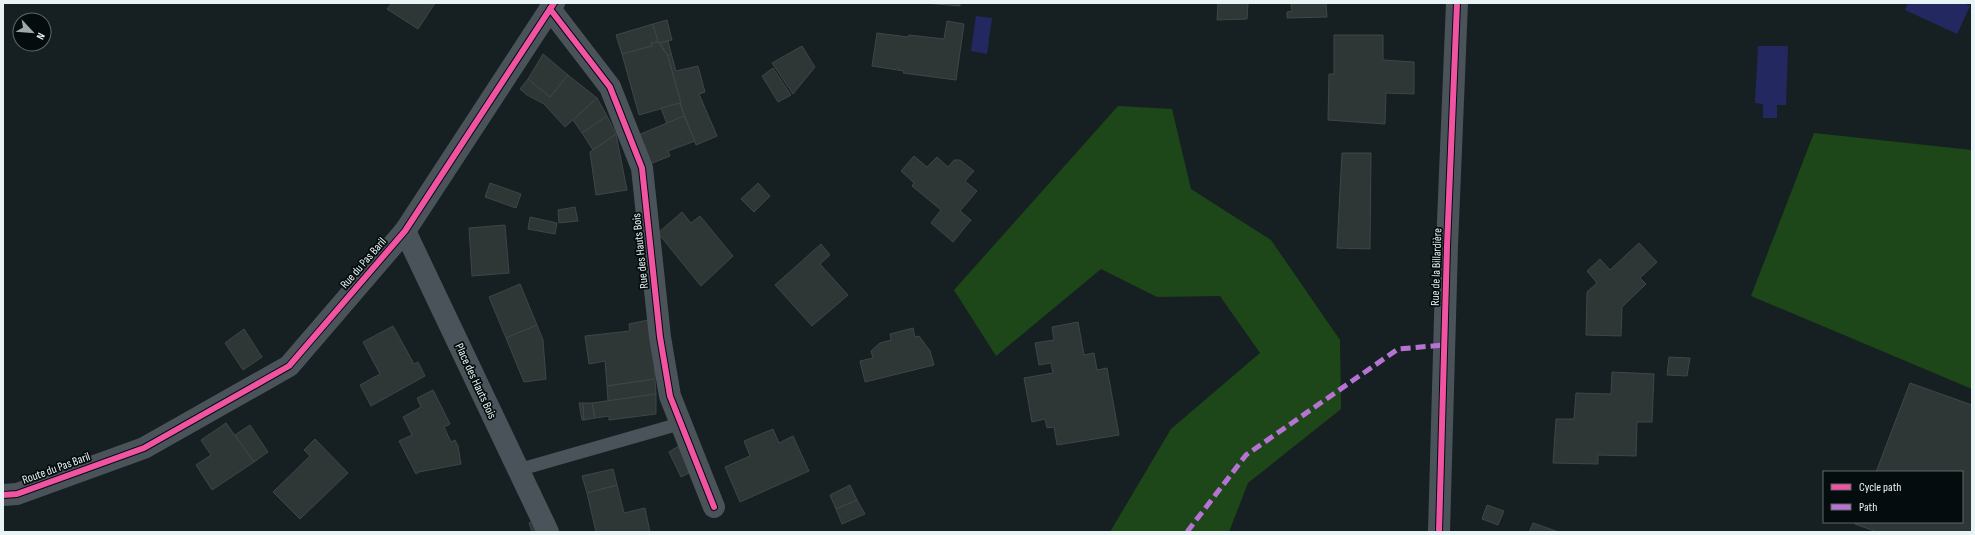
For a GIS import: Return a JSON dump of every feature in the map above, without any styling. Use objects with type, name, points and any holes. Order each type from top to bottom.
[{"type":"street","name":"Rue de la Billardière","points":[[1439,532],[1447,246],[1457,3]]},
{"type":"street","name":"Rue du Pas Baril","points":[[115,459],[144,448],[288,366],[404,230],[552,6]]},
{"type":"street","name":"Rue des Hauts Bois","points":[[552,6],[610,87],[642,168],[660,337],[670,396],[714,508]]},
{"type":"street","name":"Place des Hauts Bois","points":[[404,230],[548,532]]},
{"type":"street","name":"Route du Pas Baril","points":[[3,495],[17,494],[115,459]]},
{"type":"lane","points":[[518,470],[680,424]]},
{"type":"green space","points":[[1118,106],[1172,109],[1191,189],[1271,240],[1340,340],[1341,409],[1248,483],[1229,532],[1110,532],[1171,429],[1260,353],[1220,296],[1157,297],[1101,269],[996,356],[954,290]]},
{"type":"green space","points":[[1814,133],[1972,150],[1972,389],[1751,296]]},
{"type":"shaded area","points":[[1908,3],[1963,3],[1970,6],[1957,34],[1905,10]]},
{"type":"shaded area","points":[[976,16],[992,18],[987,54],[971,51]]},
{"type":"shaded area","points":[[1758,46],[1788,46],[1786,105],[1777,105],[1777,118],[1763,118],[1763,104],[1755,103]]},
{"type":"building","points":[[392,3],[435,3],[418,29],[387,9]]},
{"type":"building","points":[[925,3],[960,3],[960,6]]},
{"type":"building","points":[[1218,3],[1248,3],[1247,19],[1217,20]]},
{"type":"building","points":[[1326,3],[1327,17],[1287,18],[1287,12],[1292,11],[1291,4]]},
{"type":"building","points":[[667,20],[672,40],[658,43],[653,24]]},
{"type":"building","points":[[947,21],[964,24],[956,80],[903,73],[904,71],[872,66],[877,33],[908,37],[909,35],[944,39]]},
{"type":"building","points":[[653,24],[658,42],[651,43],[652,46],[622,54],[616,35]]},
{"type":"building","points":[[1334,35],[1383,35],[1383,60],[1414,62],[1414,94],[1386,93],[1385,124],[1328,120],[1329,74],[1334,74]]},
{"type":"building","points":[[668,41],[671,53],[668,56],[660,43]]},
{"type":"building","points":[[658,42],[668,56],[681,103],[639,115],[622,54],[652,46],[651,43]]},
{"type":"building","points":[[802,46],[815,67],[793,94],[772,63]]},
{"type":"building","points":[[671,53],[676,71],[698,66],[705,92],[699,94],[717,136],[696,145],[680,103],[668,56]]},
{"type":"building","points":[[543,54],[568,75],[550,97],[528,79]]},
{"type":"building","points":[[773,68],[791,95],[778,102],[762,76]]},
{"type":"building","points":[[568,75],[597,98],[565,127],[544,104],[527,95],[520,89],[528,79],[550,97]]},
{"type":"building","points":[[597,98],[607,116],[582,133],[573,120]]},
{"type":"building","points":[[680,103],[684,116],[667,124],[661,108]]},
{"type":"building","points":[[607,116],[616,134],[593,150],[582,133]]},
{"type":"building","points":[[684,116],[695,141],[668,151],[670,156],[650,164],[638,135]]},
{"type":"building","points":[[616,134],[627,190],[596,195],[590,152]]},
{"type":"building","points":[[1342,153],[1371,153],[1370,249],[1337,248]]},
{"type":"building","points":[[914,156],[927,167],[937,157],[948,167],[954,160],[960,160],[974,171],[965,181],[977,191],[960,211],[971,220],[953,242],[931,223],[941,210],[912,186],[914,183],[901,171]]},
{"type":"building","points":[[490,183],[521,194],[516,208],[485,197]]},
{"type":"building","points":[[758,183],[770,196],[754,212],[741,199]]},
{"type":"building","points":[[575,207],[578,221],[559,223],[558,210]]},
{"type":"building","points":[[682,212],[691,223],[700,216],[733,256],[701,286],[658,233]]},
{"type":"building","points":[[530,217],[557,223],[555,234],[528,229]]},
{"type":"building","points":[[505,225],[509,273],[472,276],[469,228]]},
{"type":"building","points":[[1639,243],[1657,262],[1640,278],[1646,284],[1622,307],[1621,336],[1586,335],[1587,292],[1597,283],[1587,271],[1600,259],[1610,270]]},
{"type":"building","points":[[821,244],[830,255],[820,264],[848,295],[812,326],[775,285]]},
{"type":"building","points":[[520,284],[537,325],[506,338],[489,297]]},
{"type":"building","points":[[653,319],[655,379],[607,386],[605,361],[589,364],[585,336],[630,331],[629,324]]},
{"type":"building","points":[[1078,322],[1084,355],[1094,353],[1097,370],[1107,368],[1119,435],[1057,445],[1054,427],[1047,428],[1045,419],[1032,422],[1024,378],[1053,373],[1051,363],[1039,365],[1035,343],[1054,340],[1052,327]]},
{"type":"building","points":[[537,325],[543,340],[546,379],[524,382],[506,338]]},
{"type":"building","points":[[393,326],[414,364],[418,362],[425,376],[371,406],[360,385],[380,374],[363,342]]},
{"type":"building","points":[[913,328],[915,337],[919,336],[930,351],[934,365],[865,382],[860,361],[873,358],[871,351],[880,343],[891,340],[890,334]]},
{"type":"building","points":[[244,329],[262,357],[243,370],[225,343]]},
{"type":"building","points":[[1669,357],[1690,358],[1687,376],[1667,375]]},
{"type":"building","points":[[1612,372],[1654,374],[1652,422],[1637,422],[1636,456],[1598,455],[1598,464],[1553,463],[1556,419],[1574,419],[1576,393],[1611,394]]},
{"type":"building","points":[[655,379],[656,394],[608,401],[607,386]]},
{"type":"building","points":[[1910,383],[1972,405],[1972,532],[1877,532],[1855,524],[1963,523],[1963,471],[1876,471]]},
{"type":"building","points":[[433,390],[450,424],[444,427],[451,442],[455,440],[458,446],[461,464],[419,472],[416,474],[399,441],[412,435],[403,417],[421,407],[417,398]]},
{"type":"building","points":[[656,394],[656,414],[609,420],[609,416],[595,418],[592,403]]},
{"type":"building","points":[[579,403],[583,403],[584,420],[582,420]]},
{"type":"building","points":[[583,403],[592,403],[595,418],[584,420]]},
{"type":"building","points":[[226,423],[254,462],[212,490],[196,465],[211,455],[201,440]]},
{"type":"building","points":[[250,425],[268,452],[254,462],[235,435]]},
{"type":"building","points":[[773,429],[779,443],[793,436],[809,471],[740,502],[725,467],[750,456],[744,441]]},
{"type":"building","points":[[315,439],[348,473],[300,519],[273,492],[310,456],[304,450]]},
{"type":"building","points":[[682,444],[695,470],[681,477],[669,452]]},
{"type":"building","points":[[613,469],[617,485],[587,493],[582,476]]},
{"type":"building","points":[[617,485],[624,513],[645,508],[650,532],[596,532],[587,493]]},
{"type":"building","points":[[850,485],[857,500],[836,509],[830,495]]},
{"type":"building","points":[[857,500],[865,514],[842,524],[836,509]]},
{"type":"building","points":[[1487,505],[1504,511],[1498,525],[1482,519]]},
{"type":"building","points":[[539,519],[545,532],[532,532],[529,523]]},
{"type":"building","points":[[1533,523],[1559,532],[1529,532]]},
{"type":"marked path","points":[[1187,532],[1246,455],[1398,349],[1444,345]]},
{"type":"cycle path","points":[[3,495],[17,494],[144,448],[289,366],[405,231],[554,3]]},
{"type":"cycle path","points":[[1439,532],[1447,246],[1457,3]]},
{"type":"cycle path","points":[[550,9],[610,87],[642,168],[660,337],[670,396],[714,507]]}]
